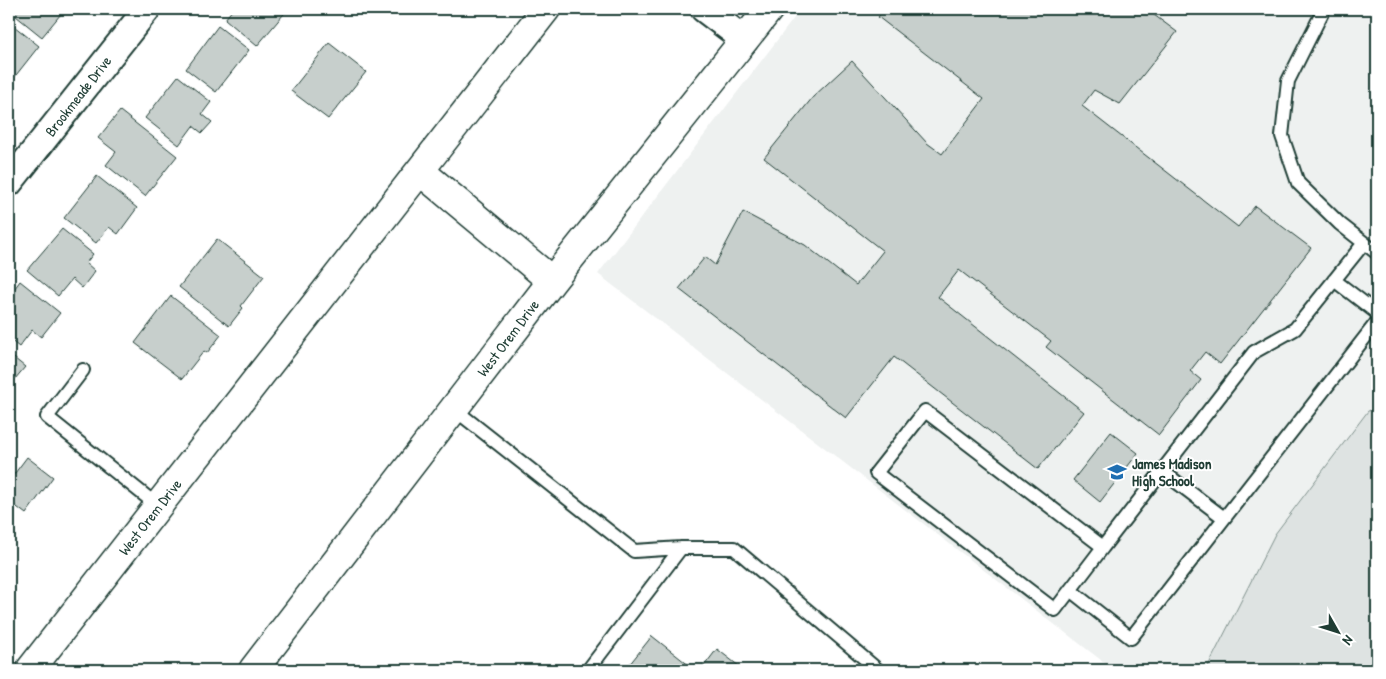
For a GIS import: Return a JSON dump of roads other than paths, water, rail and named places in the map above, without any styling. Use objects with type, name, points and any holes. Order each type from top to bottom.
[{"type":"main road","name":"West Orem Drive","points":[[30,670],[546,9]]},
{"type":"main road","name":"West Orem Drive","points":[[253,670],[552,281],[769,9]]},
{"type":"main road","points":[[420,172],[552,281]]},
{"type":"street","name":"Brookmeade Drive","points":[[9,183],[146,9]]},
{"type":"street","points":[[704,9],[745,40]]},
{"type":"lane","points":[[1324,9],[1288,81],[1282,136],[1298,183],[1340,224],[1377,253]]},
{"type":"lane","points":[[1103,547],[925,411],[876,473],[1055,610],[1254,352],[1295,329],[1364,242]]},
{"type":"lane","points":[[1334,280],[1377,313]]},
{"type":"lane","points":[[1070,590],[1130,638],[1377,322]]},
{"type":"lane","points":[[83,370],[47,417],[158,506]]},
{"type":"lane","points":[[454,409],[634,551],[682,548],[734,548],[878,670]]},
{"type":"lane","points":[[1162,470],[1224,518]]},
{"type":"lane","points":[[588,670],[682,548]]},
{"type":"place","name":"James Madison High School","points":[[1117,472]]}]
